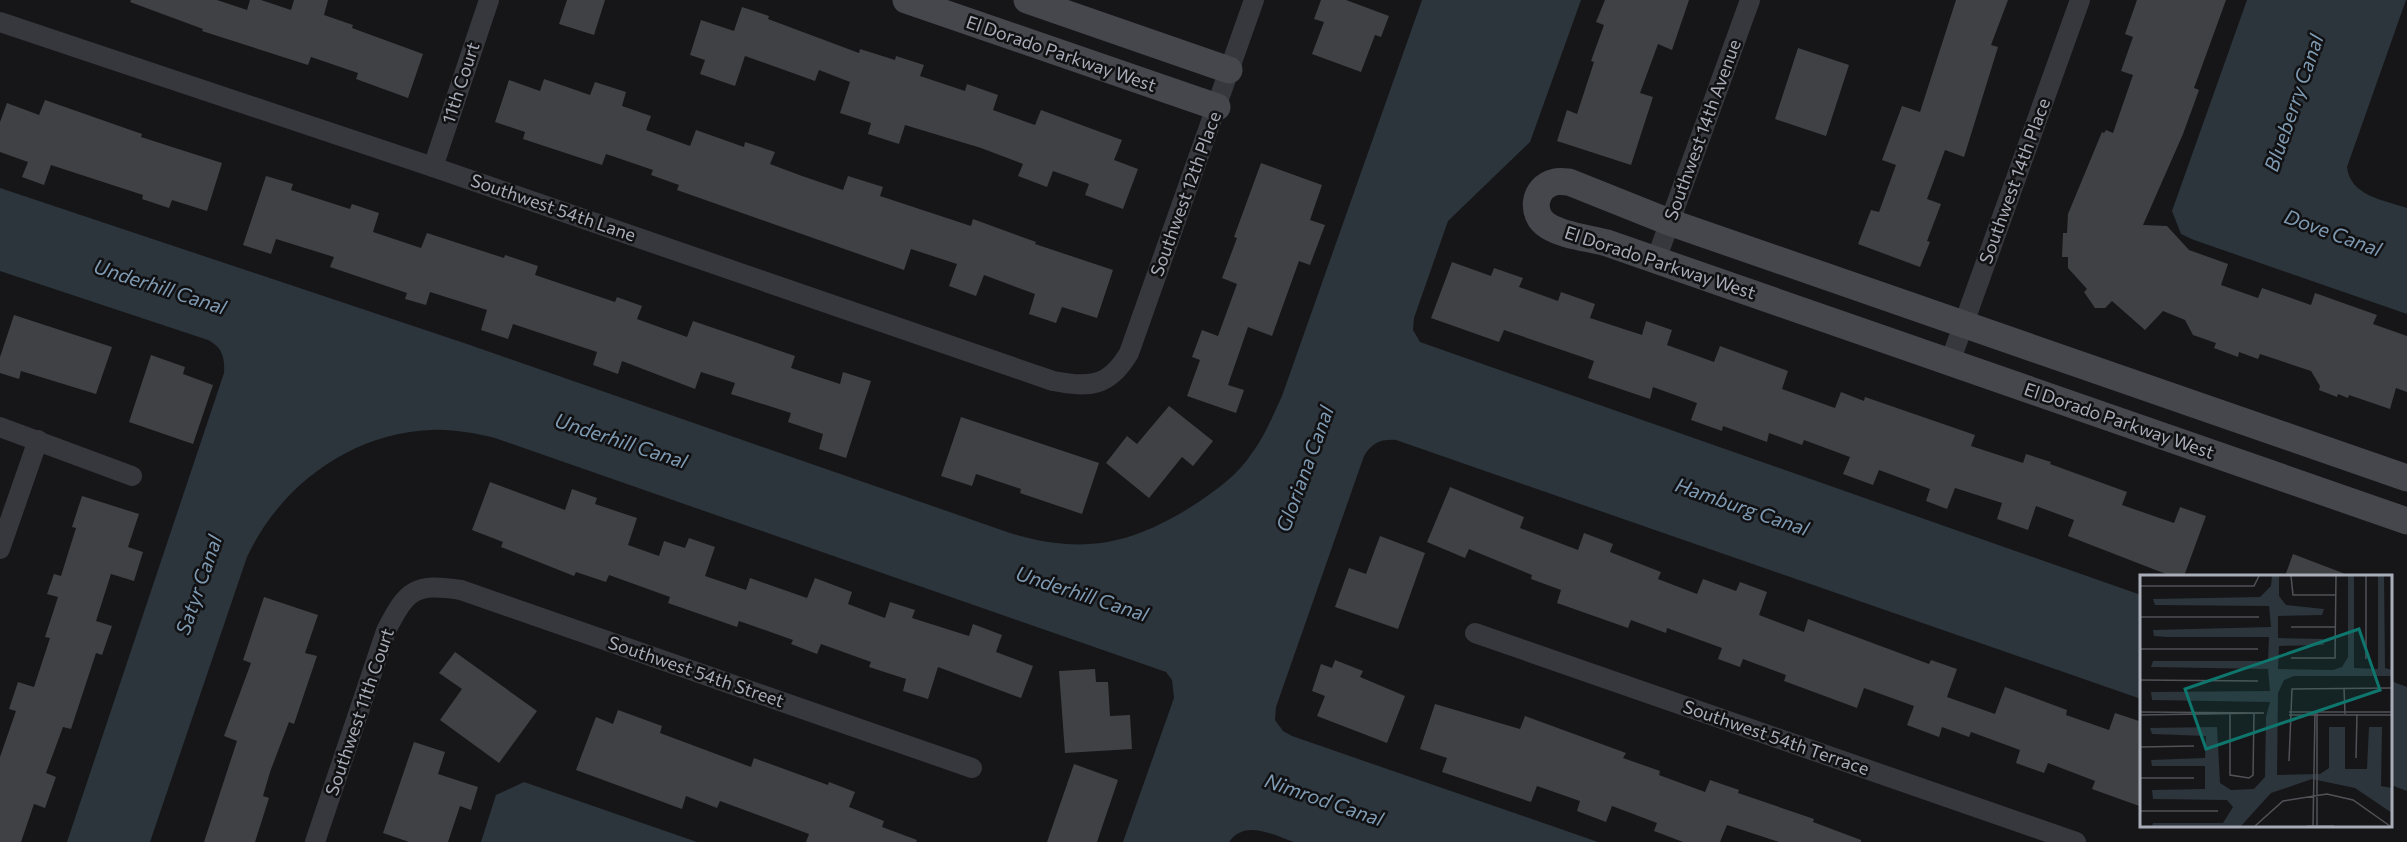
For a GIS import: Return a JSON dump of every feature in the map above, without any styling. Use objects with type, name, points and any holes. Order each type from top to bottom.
[{"type":"street","name":"11th Court","points":[[433,167],[489,0]]},
{"type":"street","name":"El Dorado Parkway West","points":[[906,0],[1217,106]]},
{"type":"street","points":[[1028,0],[1229,70]]},
{"type":"street","name":"Southwest 12th Place","points":[[1106,379],[1120,369],[1129,353],[1254,0]]},
{"type":"street","name":"Southwest 14th Avenue","points":[[1656,260],[1750,0]]},
{"type":"street","name":"Southwest 14th Place","points":[[1950,362],[2080,0]]},
{"type":"street","name":"Southwest 54th Lane","points":[[0,22],[433,167],[1053,381],[1088,386],[1106,379]]},
{"type":"street","name":"El Dorado Parkway West","points":[[2407,478],[1669,222],[1569,183],[1550,184],[1539,194],[1536,201],[1535,210],[1538,216],[1552,228],[1607,243],[2407,521]]},
{"type":"street","points":[[0,427],[132,476]]},
{"type":"street","points":[[0,549],[38,441]]},
{"type":"street","name":"Southwest 54th Street","points":[[417,589],[441,587],[461,590],[972,768]]},
{"type":"street","name":"Southwest 11th Court","points":[[315,842],[386,631],[397,608],[417,589]]},
{"type":"street","name":"Southwest 54th Terrace","points":[[1475,633],[2076,842]]},
{"type":"water","points":[[1422,0],[1581,0],[1530,142],[1448,221],[1414,318],[1413,330],[1420,342],[2140,595],[2140,699],[1396,440],[1385,440],[1373,445],[1364,456],[1276,707],[1275,720],[1283,731],[1292,736],[1598,842],[1294,842],[1251,830],[1243,831],[1229,842],[1123,842],[1174,698],[1172,680],[1166,672],[495,438],[447,430],[431,430],[401,433],[373,441],[346,453],[321,468],[299,486],[278,508],[261,531],[247,557],[150,842],[67,842],[224,373],[224,362],[222,353],[208,340],[0,271],[0,188],[467,344],[1010,533],[1060,544],[1105,542],[1127,537],[1171,519],[1194,505],[1218,488],[1246,461],[1261,440],[1282,396]]},
{"type":"water","points":[[2247,0],[2406,0],[2347,167],[2349,177],[2361,191],[2407,208],[2407,314],[2181,234],[2172,211]]},
{"type":"water","points":[[2392,681],[2407,687],[2407,791],[2392,785]]},
{"type":"water","points":[[524,782],[697,842],[481,842],[496,795]]},
{"type":"building","points":[[131,0],[217,0],[247,10],[250,0],[261,0],[291,10],[294,0],[328,0],[324,15],[353,25],[352,28],[423,54],[408,98],[356,79],[358,73],[311,57],[308,65],[202,31],[203,29],[130,2]]},
{"type":"building","points":[[567,0],[605,0],[594,35],[559,24]]},
{"type":"building","points":[[1321,0],[1346,0],[1389,16],[1381,37],[1375,35],[1361,72],[1312,54],[1324,22],[1314,19]]},
{"type":"building","points":[[1605,0],[1689,0],[1672,50],[1658,44],[1640,93],[1653,97],[1631,165],[1557,141],[1567,110],[1577,114],[1594,62],[1591,61],[1604,25],[1596,22]]},
{"type":"building","points":[[1956,0],[2008,0],[1991,45],[1998,47],[1964,157],[1945,150],[1927,199],[1941,204],[1920,267],[1858,244],[1871,210],[1879,212],[1896,165],[1882,160],[1902,106],[1920,112]]},
{"type":"building","points":[[2137,0],[2226,0],[2194,88],[2199,90],[2183,134],[2143,225],[2167,226],[2189,250],[2228,264],[2221,285],[2258,298],[2262,288],[2311,305],[2315,293],[2377,315],[2373,324],[2407,336],[2407,392],[2396,388],[2390,409],[2349,395],[2348,398],[2338,394],[2337,397],[2319,390],[2320,386],[2311,371],[2260,354],[2258,359],[2239,352],[2238,357],[2214,348],[2216,343],[2193,335],[2185,320],[2163,311],[2145,330],[2112,301],[2105,308],[2095,308],[2084,292],[2087,289],[2068,268],[2068,257],[2062,257],[2063,233],[2067,233],[2068,214],[2102,132],[2106,130],[2113,133],[2133,75],[2121,71],[2133,37],[2125,34]]},
{"type":"building","points":[[742,7],[859,53],[860,49],[895,60],[896,56],[924,65],[920,76],[965,91],[967,84],[998,95],[993,110],[1035,125],[1041,110],[1122,140],[1114,160],[1138,169],[1123,209],[1085,195],[1089,184],[1053,171],[1047,187],[1018,176],[1023,164],[981,148],[905,125],[899,144],[868,134],[871,123],[840,113],[850,82],[819,70],[815,81],[745,56],[735,86],[700,74],[705,60],[690,55],[701,20],[734,31]]},
{"type":"building","points":[[1798,48],[1849,65],[1826,136],[1775,119]]},
{"type":"building","points":[[544,79],[590,95],[595,82],[626,92],[622,106],[651,116],[646,130],[690,146],[696,130],[744,147],[745,142],[775,152],[770,164],[802,176],[843,190],[848,176],[883,187],[880,196],[971,226],[973,219],[1036,242],[1035,244],[1113,270],[1097,318],[1062,307],[1056,323],[1029,314],[1035,294],[984,275],[976,296],[949,286],[957,264],[911,249],[904,270],[677,190],[679,185],[651,175],[653,170],[606,154],[602,165],[523,139],[525,132],[495,122],[509,80],[540,91]]},
{"type":"building","points":[[45,100],[142,134],[141,137],[222,163],[207,211],[172,200],[169,208],[142,199],[143,195],[51,165],[44,185],[22,177],[28,162],[0,152],[0,122],[7,103],[39,115]]},
{"type":"building","points":[[1261,163],[1322,185],[1310,220],[1325,225],[1310,265],[1299,261],[1272,336],[1248,327],[1228,385],[1244,390],[1236,413],[1187,396],[1200,360],[1192,357],[1202,330],[1218,336],[1237,284],[1222,278],[1237,238],[1234,237]]},
{"type":"building","points":[[266,176],[293,184],[291,190],[350,209],[352,204],[379,213],[373,232],[421,248],[427,233],[504,258],[505,255],[538,266],[535,275],[615,302],[617,297],[642,306],[637,319],[687,337],[693,321],[795,356],[791,368],[840,384],[843,372],[871,381],[846,458],[819,449],[823,434],[788,422],[791,413],[731,394],[735,383],[701,372],[695,389],[622,361],[618,374],[593,365],[597,352],[513,324],[508,339],[481,330],[487,310],[430,292],[426,305],[405,299],[407,293],[330,267],[334,257],[276,239],[271,254],[243,245]]},
{"type":"building","points":[[1452,262],[1491,276],[1494,268],[1523,278],[1519,287],[1558,301],[1561,292],[1595,304],[1590,318],[1642,335],[1646,321],[1672,330],[1667,345],[1714,362],[1720,346],[1788,371],[1782,389],[1835,408],[1841,392],[1864,401],[1865,397],[1975,435],[1971,446],[2023,463],[2026,454],[2127,492],[2122,505],[2174,523],[2180,507],[2206,516],[2184,575],[2168,575],[2068,536],[2074,520],[2036,506],[2028,530],[1997,519],[2002,503],[1955,488],[1947,509],[1926,501],[1930,489],[1879,470],[1873,485],[1843,474],[1850,457],[1804,440],[1802,445],[1769,433],[1767,442],[1723,426],[1722,431],[1691,420],[1697,403],[1653,387],[1650,399],[1588,378],[1594,361],[1504,330],[1499,342],[1431,318]]},
{"type":"building","points":[[14,315],[112,347],[96,394],[21,371],[19,379],[0,373],[0,357]]},
{"type":"building","points":[[151,355],[185,367],[183,374],[213,385],[193,444],[129,422]]},
{"type":"building","points":[[1169,406],[1213,441],[1193,466],[1182,457],[1149,498],[1106,463],[1127,436],[1137,444]]},
{"type":"building","points":[[961,417],[1099,463],[1082,514],[1020,493],[1021,489],[976,474],[972,486],[941,476]]},
{"type":"building","points":[[490,482],[565,510],[572,489],[597,498],[595,504],[637,518],[628,545],[659,556],[664,541],[685,548],[689,538],[715,547],[705,576],[746,590],[750,578],[807,598],[815,578],[852,592],[848,604],[885,618],[890,602],[915,610],[912,618],[969,636],[973,624],[1002,635],[996,652],[1033,666],[1021,698],[938,667],[928,699],[903,691],[906,679],[869,667],[871,662],[821,644],[817,654],[791,644],[793,640],[739,621],[737,627],[668,603],[670,597],[609,575],[606,582],[576,572],[574,576],[501,547],[503,542],[472,530]]},
{"type":"building","points":[[1450,487],[1524,517],[1520,528],[1578,550],[1584,533],[1613,544],[1610,552],[1661,572],[1658,579],[1697,594],[1703,579],[1736,591],[1740,582],[1767,592],[1759,615],[1804,632],[1808,619],[1929,664],[1931,660],[1957,669],[1947,697],[1995,714],[2005,687],[2067,710],[2066,715],[2109,730],[2115,713],[2140,721],[2140,806],[2092,789],[2095,781],[2048,763],[2044,773],[2016,763],[2020,750],[1971,732],[1969,737],[1942,727],[1939,737],[1907,725],[1914,706],[1864,688],[1857,708],[1784,681],[1786,675],[1743,659],[1740,667],[1718,659],[1722,648],[1667,628],[1666,633],[1631,620],[1628,628],[1557,603],[1561,590],[1531,579],[1532,575],[1469,549],[1465,558],[1427,542]]},
{"type":"building","points":[[82,496],[139,514],[128,547],[143,552],[134,581],[111,574],[96,621],[112,626],[102,655],[96,653],[71,729],[63,727],[46,773],[56,777],[45,808],[34,804],[21,842],[0,842],[0,757],[16,711],[9,709],[18,682],[34,687],[50,638],[45,637],[58,597],[47,594],[54,574],[61,576],[76,528],[72,527]]},
{"type":"building","points":[[1380,536],[1425,553],[1398,629],[1335,607],[1349,568],[1366,574]]},
{"type":"building","points":[[2293,554],[2348,575],[2285,575]]},
{"type":"building","points":[[264,597],[318,615],[305,653],[317,656],[294,724],[289,722],[270,772],[263,796],[269,798],[255,842],[204,842],[237,741],[224,736],[251,663],[243,660]]},
{"type":"building","points":[[455,652],[537,711],[499,763],[440,720],[462,689],[439,673]]},
{"type":"building","points":[[1335,660],[1363,671],[1360,677],[1405,696],[1387,743],[1317,716],[1325,696],[1312,691],[1321,664],[1332,668]]},
{"type":"building","points":[[1095,669],[1096,682],[1108,682],[1110,716],[1130,715],[1132,749],[1065,753],[1059,671]]},
{"type":"building","points":[[1435,704],[1520,729],[1525,716],[1626,753],[1623,758],[1660,771],[1659,775],[1705,792],[1710,780],[1739,790],[1738,793],[1814,819],[1813,822],[1861,840],[1861,842],[1779,842],[1727,825],[1720,842],[1683,842],[1654,831],[1657,823],[1612,806],[1606,822],[1577,811],[1580,801],[1537,786],[1531,802],[1442,772],[1447,758],[1420,749]]},
{"type":"building","points":[[618,710],[662,726],[660,733],[751,767],[754,758],[828,785],[829,782],[855,792],[849,807],[884,821],[882,827],[917,840],[916,842],[806,842],[809,834],[720,801],[717,808],[686,796],[682,809],[576,770],[596,717],[613,724]]},
{"type":"building","points":[[414,742],[445,752],[438,774],[478,787],[471,810],[460,806],[448,842],[409,842],[383,833]]},
{"type":"building","points":[[1074,764],[1118,780],[1097,842],[1047,842]]},
{"type":"water label","name":"Blueberry Canal","points":[[2294,103]]},
{"type":"water label","name":"Dove Canal","points":[[2333,233]]},
{"type":"water label","name":"Underhill Canal","points":[[160,287]]},
{"type":"water label","name":"Underhill Canal","points":[[621,441]]},
{"type":"water label","name":"Gloriana Canal","points":[[1305,469]]},
{"type":"water label","name":"Hamburg Canal","points":[[1742,507]]},
{"type":"water label","name":"Satyr Canal","points":[[199,585]]},
{"type":"water label","name":"Underhill Canal","points":[[1082,594]]},
{"type":"water label","name":"Nimrod Canal","points":[[1324,800]]}]
